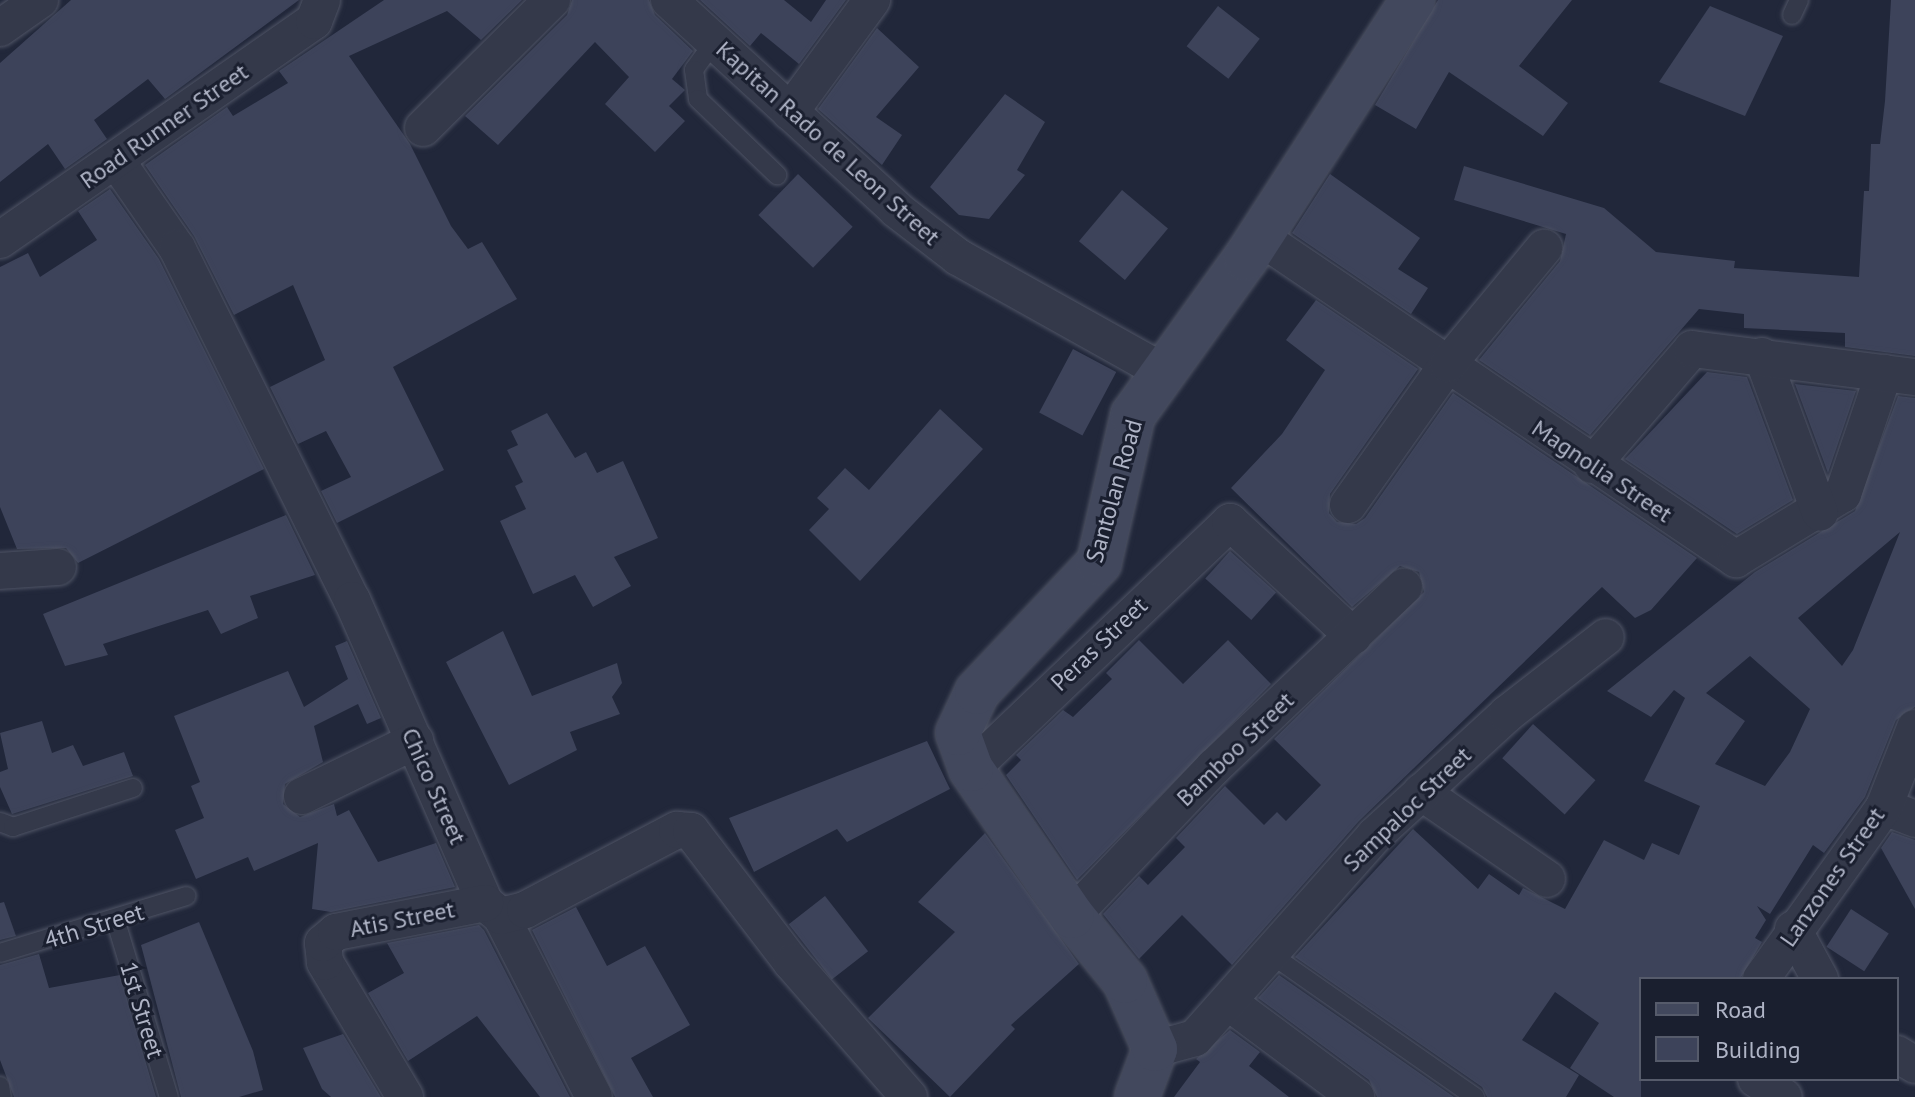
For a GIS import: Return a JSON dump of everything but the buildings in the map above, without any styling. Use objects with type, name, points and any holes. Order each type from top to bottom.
[{"type":"street","points":[[0,28],[40,0]]},
{"type":"street","points":[[423,128],[552,0]]},
{"type":"street","name":"Kapitan Rado de Leon Street","points":[[669,0],[897,210],[958,257],[1162,371]]},
{"type":"street","points":[[790,112],[872,0]]},
{"type":"street","name":"Santolan Road","points":[[1155,1049],[1125,981],[1072,916],[971,769],[958,733],[963,711],[1099,563],[1133,415],[1260,237],[1413,0]]},
{"type":"street","name":"Road Runner Street","points":[[0,240],[314,21],[322,3]]},
{"type":"street","name":"Chico Street","points":[[116,160],[177,248],[493,909],[594,1097]]},
{"type":"street","name":"Magnolia Street","points":[[1260,237],[1592,465],[1736,559],[1820,513],[1851,479],[1900,375]]},
{"type":"street","points":[[1348,505],[1448,364],[1544,248]]},
{"type":"street","points":[[1592,465],[1692,349],[1900,375]]},
{"type":"street","points":[[1762,356],[1820,513]]},
{"type":"street","name":"Peras Street","points":[[971,769],[1230,522],[1353,636]]},
{"type":"street","points":[[0,571],[58,567]]},
{"type":"street","name":"Bamboo Street","points":[[1072,916],[1214,767],[1404,587]]},
{"type":"street","name":"Sampaloc Street","points":[[1155,1049],[1195,1038],[1231,1004],[1375,835],[1507,714],[1606,637]]},
{"type":"street","name":"Lanzones Street","points":[[1762,977],[1793,929],[1899,813],[1915,728]]},
{"type":"street","points":[[302,796],[415,741]]},
{"type":"street","points":[[1421,792],[1547,879]]},
{"type":"street","points":[[493,909],[525,910],[677,830],[691,831],[792,963],[909,1097]]},
{"type":"street","name":"Atis Street","points":[[405,1097],[325,962],[323,943],[336,932],[493,909]]},
{"type":"street","points":[[1793,929],[1819,977]]},
{"type":"street","points":[[1231,1004],[1356,1097]]},
{"type":"street","points":[[1137,1097],[1155,1049]]},
{"type":"street","points":[[1759,1081],[1784,1097]]},
{"type":"lane","points":[[714,42],[694,70],[698,99],[777,175]]},
{"type":"lane","points":[[0,822],[13,827],[133,788]]},
{"type":"lane","name":"4th Street","points":[[0,953],[116,922],[187,896]]},
{"type":"lane","name":"1st Street","points":[[116,922],[169,1097]]},
{"type":"lane","points":[[1272,955],[1475,1097]]},
{"type":"lane","points":[[0,1086],[2,1097]]}]
